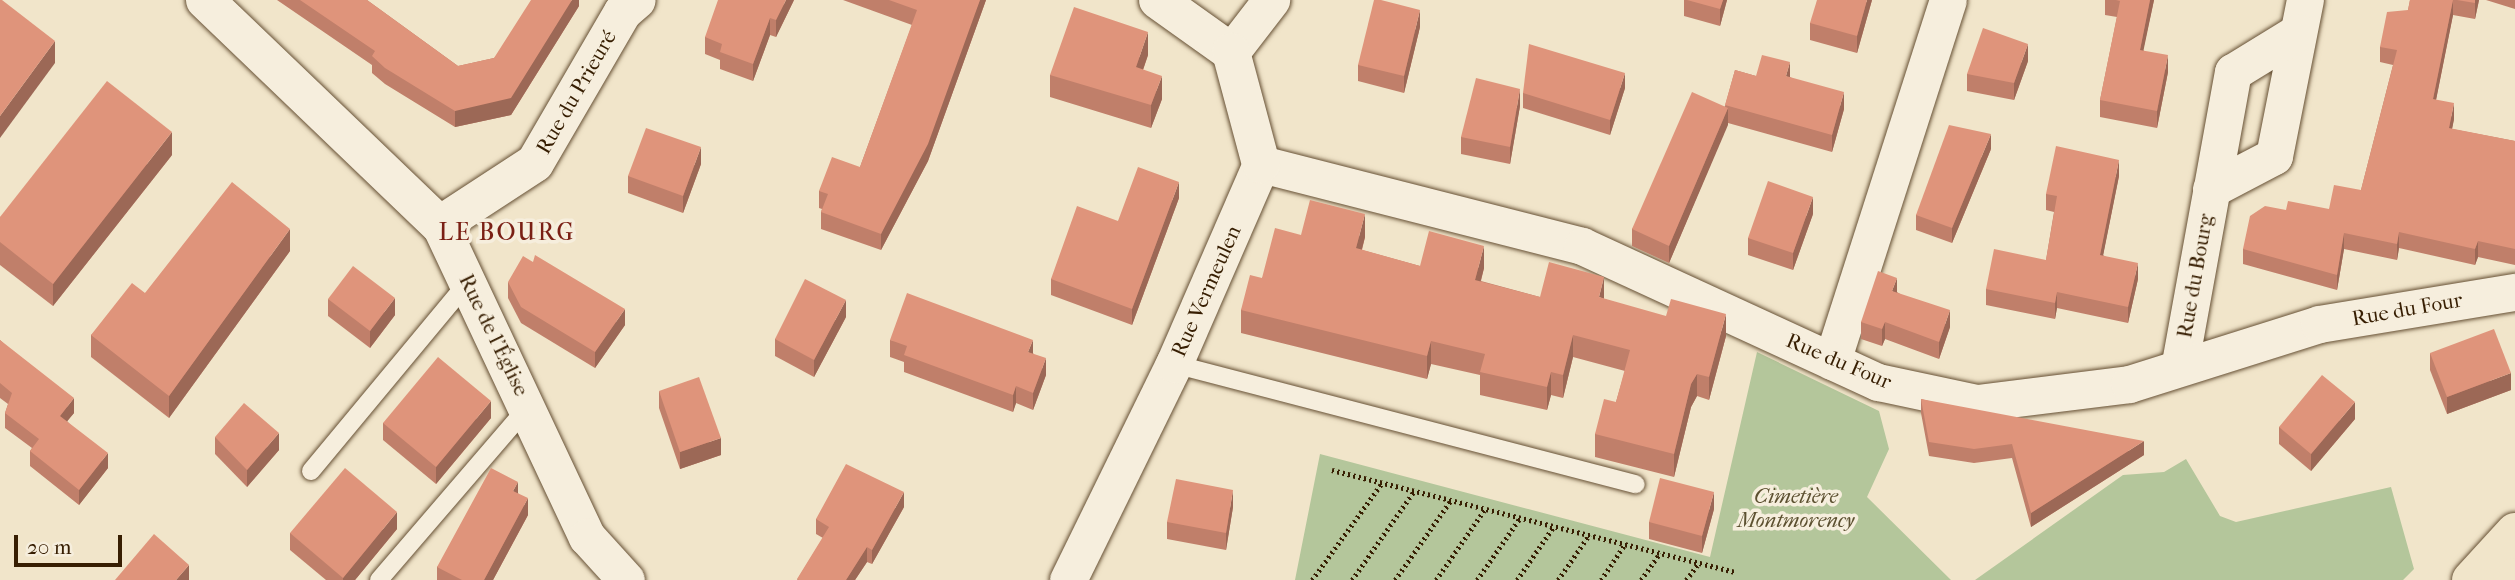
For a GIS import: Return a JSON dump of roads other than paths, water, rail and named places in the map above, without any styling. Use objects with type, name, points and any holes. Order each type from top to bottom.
[{"type":"main road","points":[[2472,580],[2515,532]]},
{"type":"street","name":"Rue de l'Église","points":[[205,0],[440,225],[587,537],[626,580]]},
{"type":"street","name":"Rue du Prieuré","points":[[440,225],[535,163],[623,12],[637,0]]},
{"type":"street","points":[[1158,0],[1231,51],[1261,164]]},
{"type":"street","points":[[1231,51],[1271,0]]},
{"type":"street","points":[[1832,361],[1948,0]]},
{"type":"street","name":"Rue du Bourg","points":[[2211,189],[2274,156],[2302,16]]},
{"type":"street","name":"Rue du Bourg","points":[[2180,363],[2233,72],[2302,16]]},
{"type":"street","name":"Rue du Four","points":[[1261,164],[1582,246],[1878,382],[1977,403],[2129,384],[2180,363],[2319,324],[2515,292]]},
{"type":"street","name":"Rue Vermeulen","points":[[1068,580],[1174,364],[1261,164]]},
{"type":"lane","points":[[312,471],[468,282]]},
{"type":"lane","points":[[1174,364],[1636,484]]},
{"type":"lane","points":[[379,580],[528,407]]},
{"type":"district","name":"LE BOURG","points":[[507,233]]},
{"type":"park label","name":"Cimetière Montmorency","points":[[1796,508]]}]
